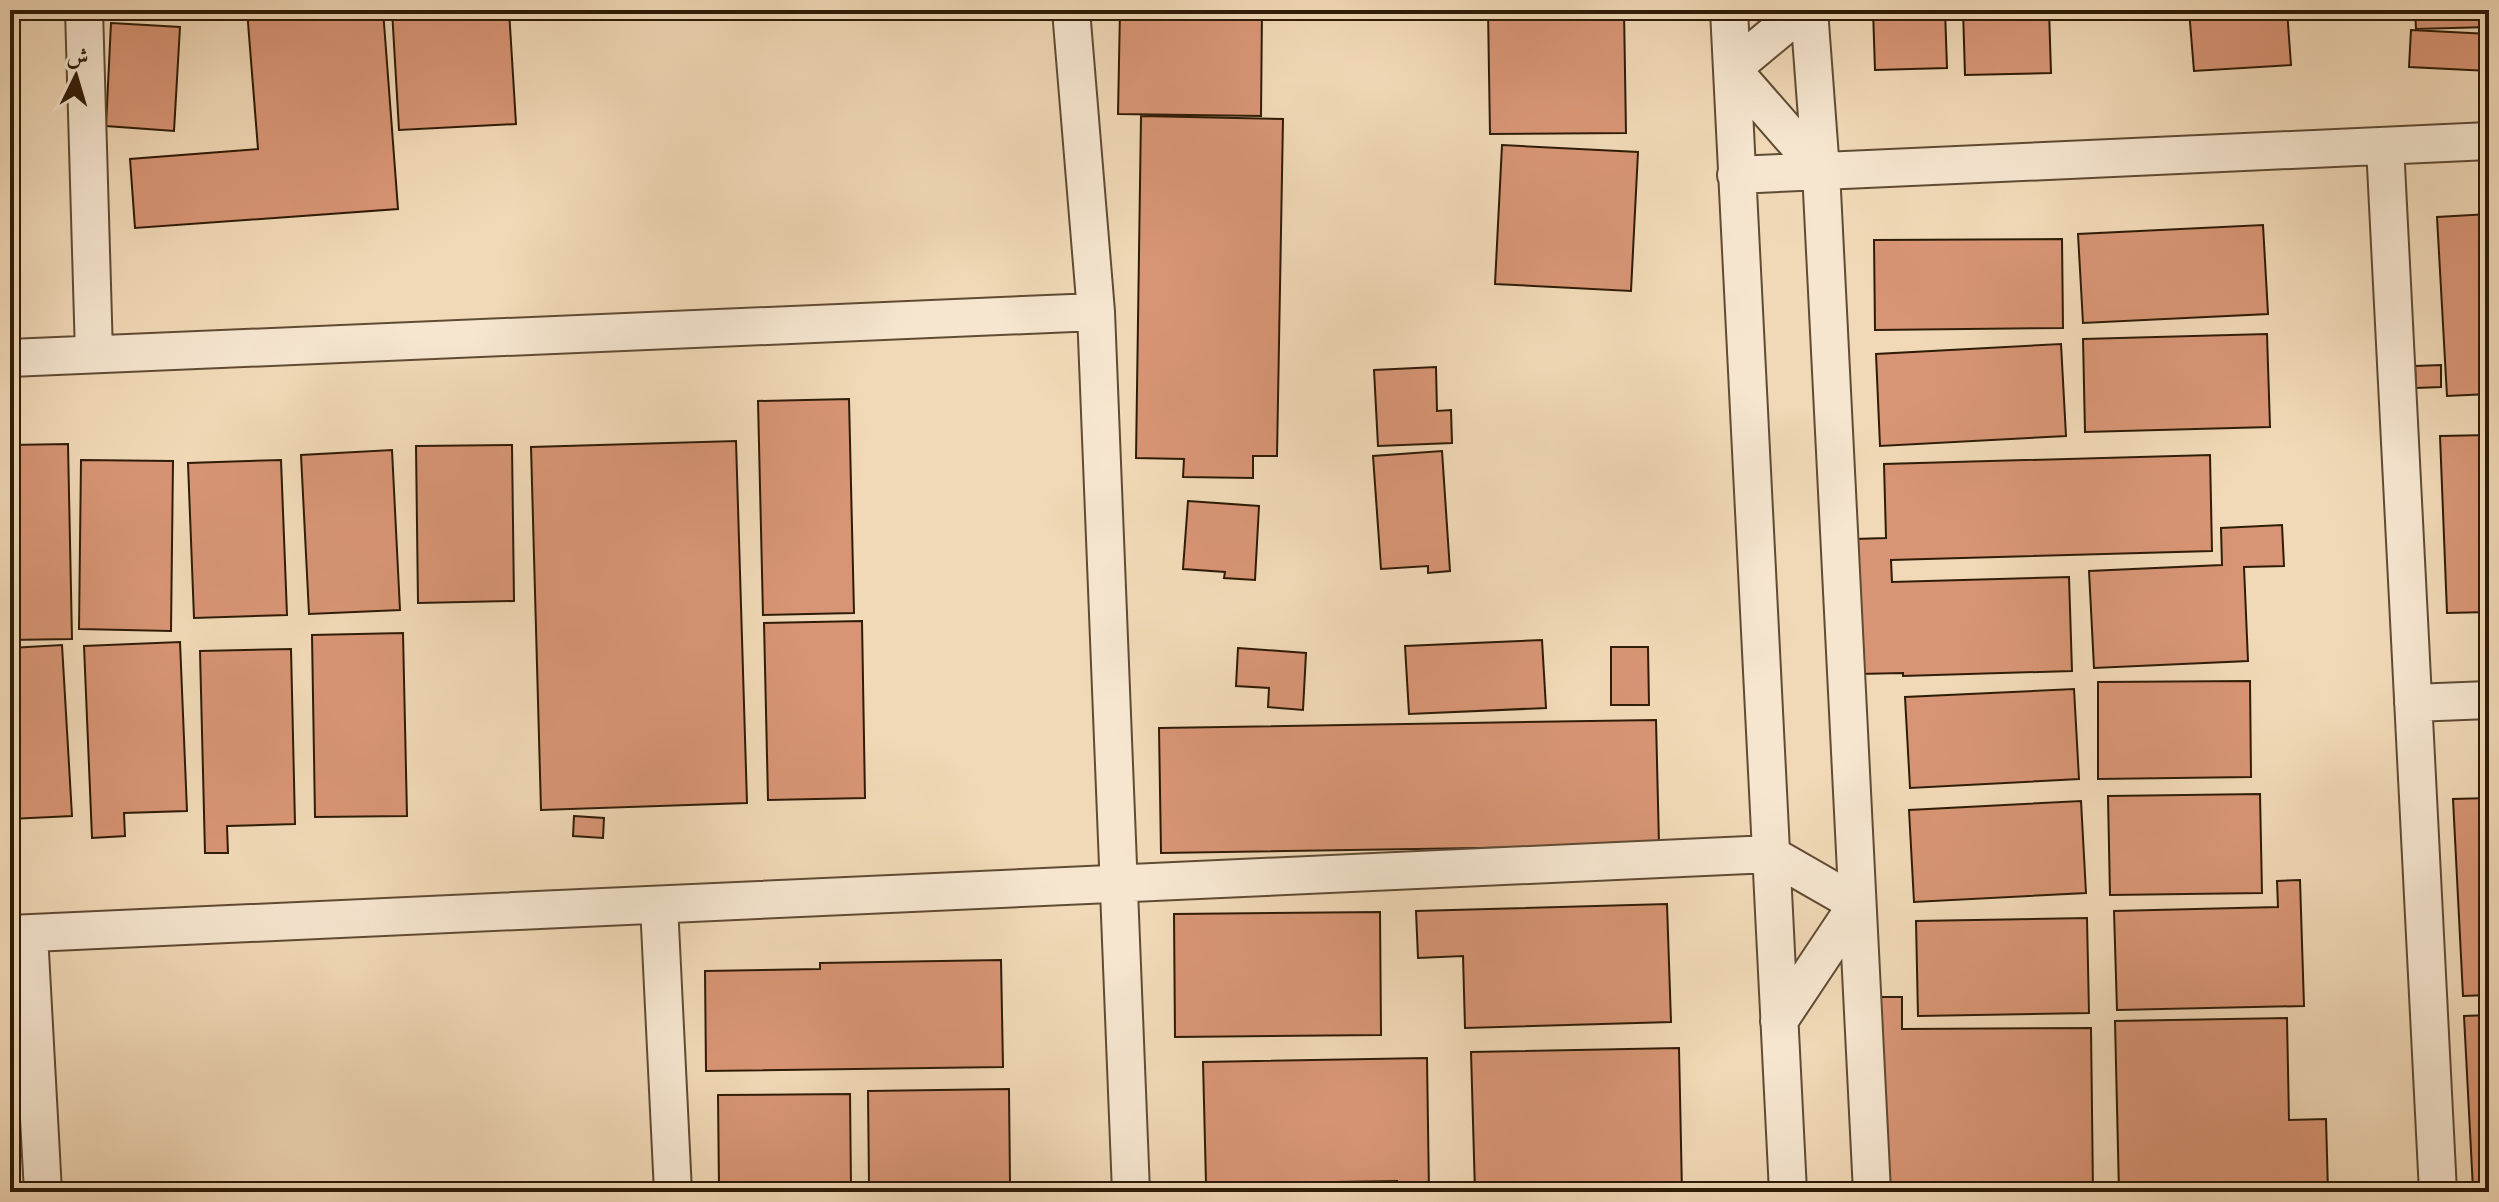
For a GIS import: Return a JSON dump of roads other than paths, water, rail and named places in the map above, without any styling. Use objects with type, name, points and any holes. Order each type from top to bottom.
[{"type":"street","points":[[84,10],[94,354]]},
{"type":"street","points":[[1071,10],[1096,312],[1131,1192]]},
{"type":"street","points":[[1729,10],[1788,1192]]},
{"type":"street","points":[[1732,69],[1803,10]]},
{"type":"street","points":[[1809,10],[1821,171],[1872,1192]]},
{"type":"street","points":[[1732,69],[1821,171]]},
{"type":"street","points":[[1736,175],[2489,141]]},
{"type":"street","points":[[2385,146],[2438,1192]]},
{"type":"street","points":[[10,358],[1096,312]]},
{"type":"street","points":[[2413,703],[2489,700]]},
{"type":"street","points":[[43,1192],[20,934],[1770,854],[1857,904]]},
{"type":"street","points":[[1779,1021],[1857,904]]},
{"type":"street","points":[[659,905],[673,1192]]}]
